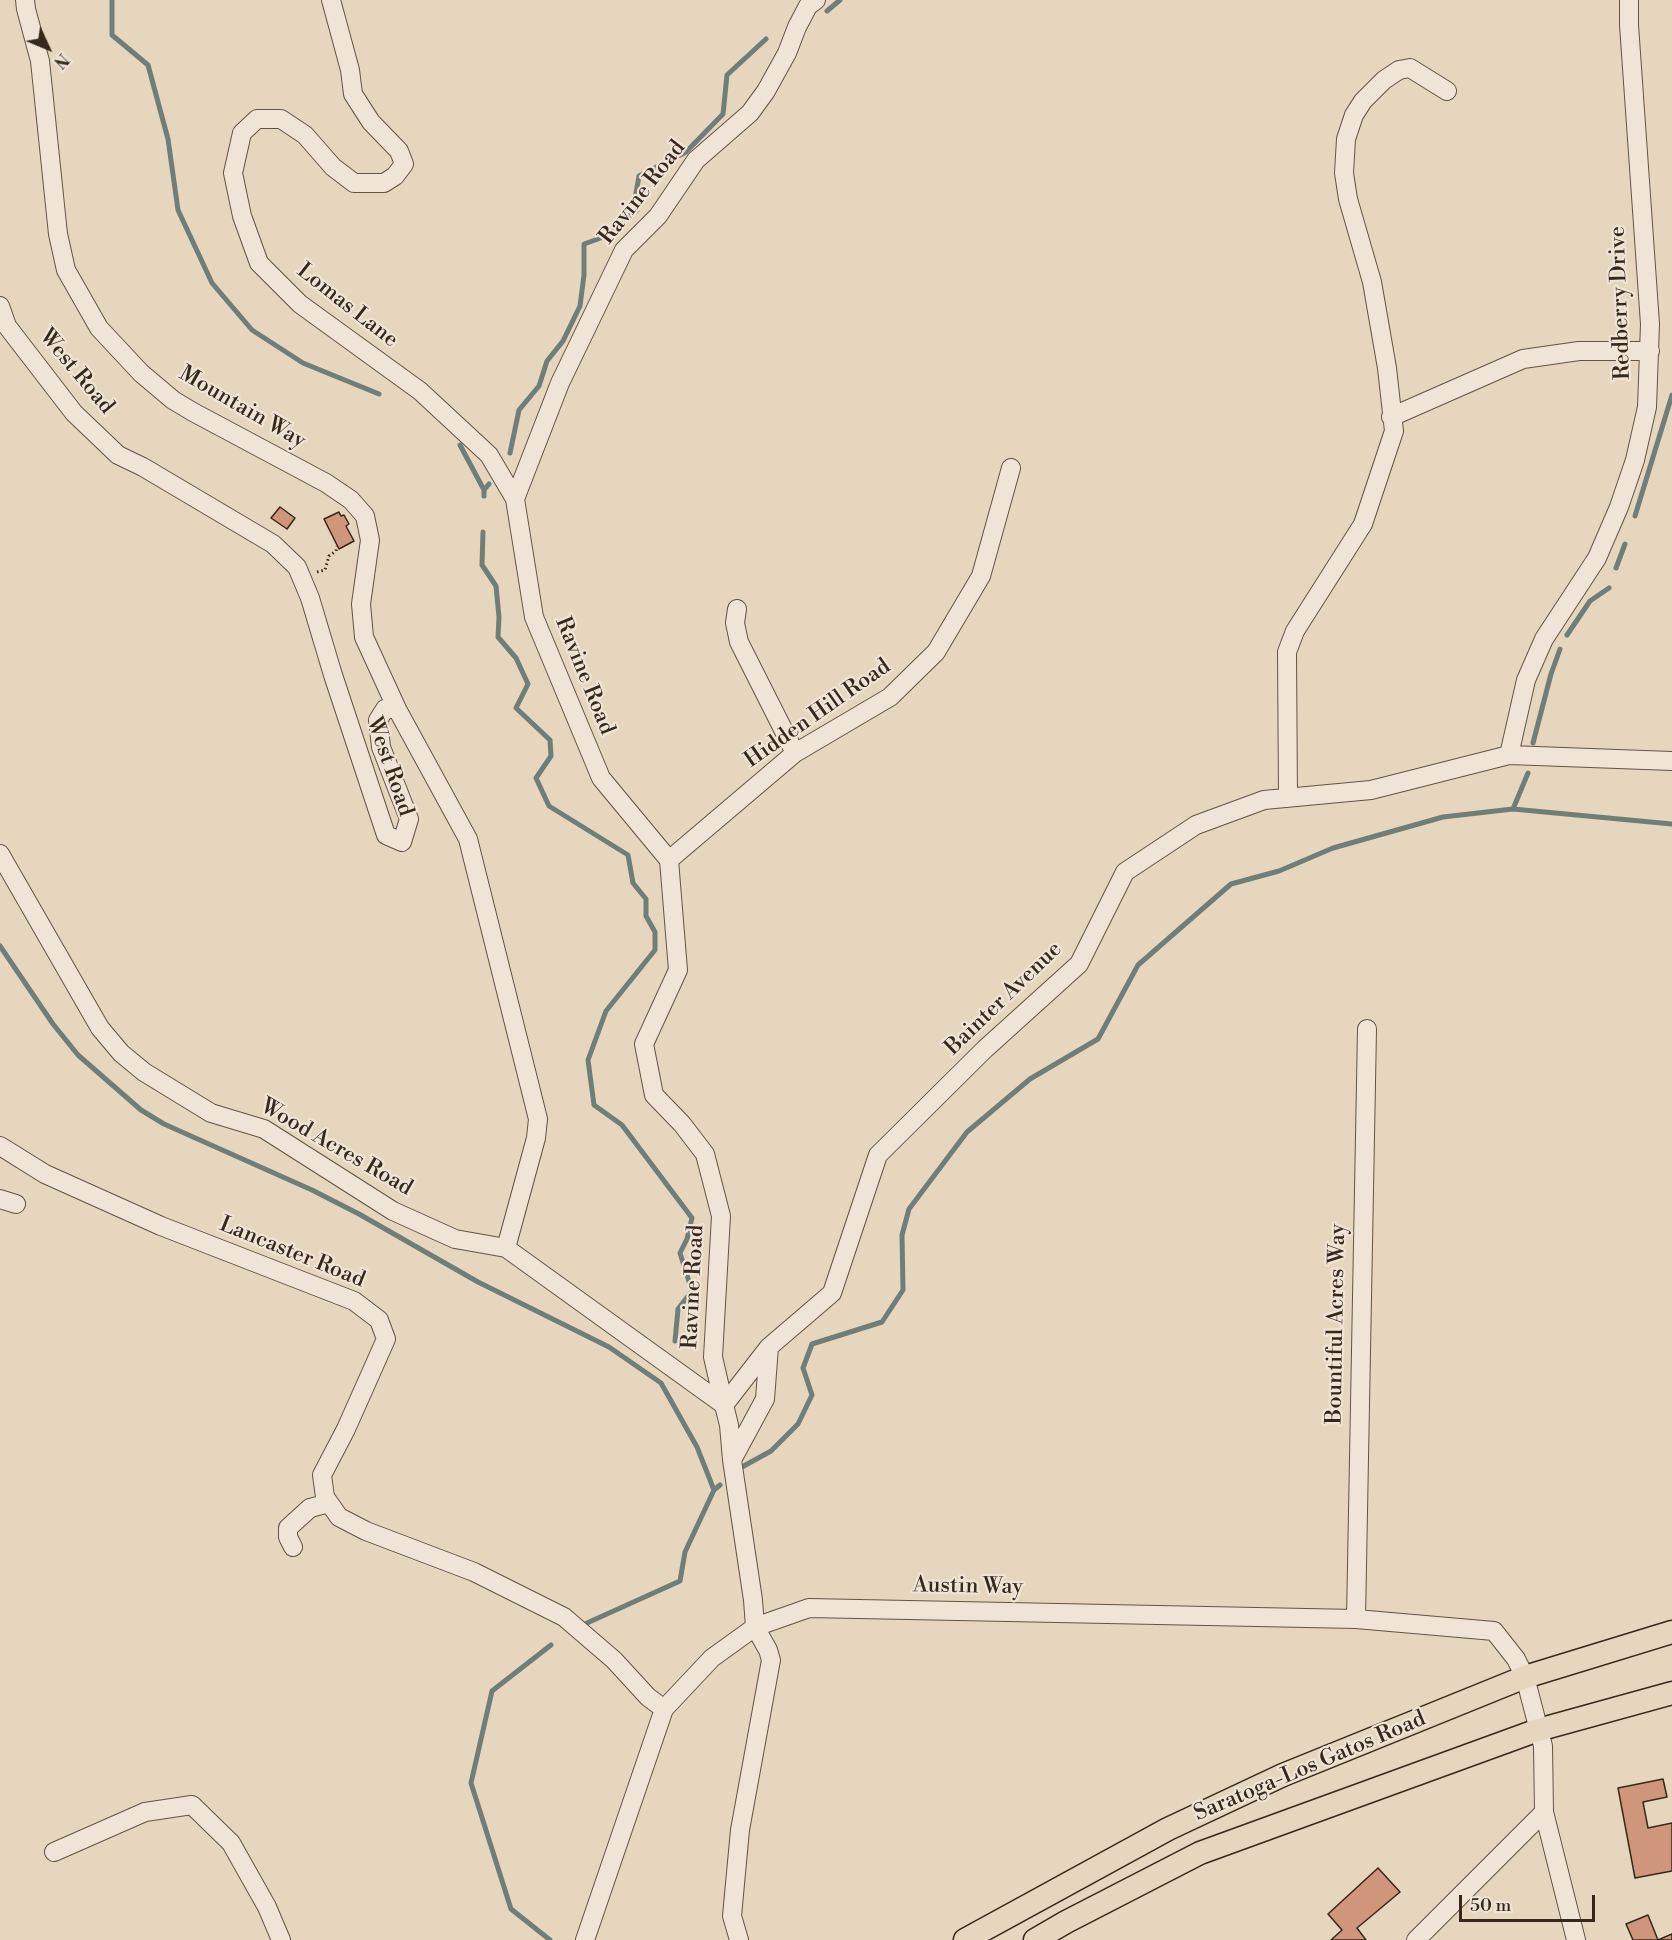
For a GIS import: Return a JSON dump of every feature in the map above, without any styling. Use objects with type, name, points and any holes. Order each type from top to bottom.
[{"type":"main road","name":"Saratoga-Los Gatos Road","points":[[965,1940],[1189,1820],[1284,1775],[1525,1677],[1672,1632]]},
{"type":"main road","name":"Saratoga-Los Gatos Road","points":[[1035,1940],[1200,1853],[1538,1730],[1672,1693]]},
{"type":"street","name":"Mountain Way","points":[[26,0],[26,9],[40,61],[58,234],[66,270],[99,328],[141,373],[173,400],[326,483],[351,500],[365,516],[370,540],[361,604],[364,637],[397,709]]},
{"type":"street","name":"Lomas Lane","points":[[331,0],[350,70],[353,94],[370,122],[399,151],[404,164],[395,176],[384,183],[354,183],[333,167],[304,135],[281,119],[257,119],[242,133],[232,172],[242,216],[259,263],[300,304],[420,391],[489,455],[515,499]]},
{"type":"street","name":"Ravine Road","points":[[724,1405],[713,1357],[721,1216],[705,1154],[682,1124],[654,1095],[644,1044],[678,970],[669,860],[601,777],[534,617],[515,499],[560,382],[624,250],[658,216],[696,160],[750,113],[766,91],[787,53],[808,6],[816,0]]},
{"type":"street","name":"Redberry Drive","points":[[1509,755],[1526,680],[1544,639],[1597,558],[1619,507],[1635,460],[1647,407],[1650,324],[1629,0]]},
{"type":"street","points":[[1288,798],[1287,652],[1295,631],[1364,524],[1394,431],[1387,368],[1372,282],[1348,199],[1343,165],[1346,139],[1354,115],[1363,101],[1384,80],[1399,70],[1410,68],[1447,91]]},
{"type":"street","name":"West Road","points":[[0,306],[7,326],[74,413],[117,455],[153,472],[273,544],[297,567],[310,598],[386,835],[402,842],[409,819],[381,747],[378,720],[385,709],[397,709],[468,839],[537,1119],[536,1138],[506,1248]]},
{"type":"street","points":[[1391,417],[1523,359],[1579,351],[1650,351]]},
{"type":"street","name":"Hidden Hill Road","points":[[669,860],[795,753],[890,697],[936,652],[981,576],[1011,468]]},
{"type":"street","points":[[737,609],[735,623],[739,642],[795,753]]},
{"type":"street","name":"Bainter Avenue","points":[[724,1405],[769,1347],[832,1293],[878,1155],[985,1049],[1080,964],[1125,872],[1196,825],[1264,800],[1371,790],[1509,755],[1672,761]]},
{"type":"street","name":"Wood Acres Road","points":[[0,854],[100,1028],[121,1053],[144,1072],[212,1113],[264,1129],[393,1211],[455,1239],[506,1248],[724,1405]]},
{"type":"street","name":"Bountiful Acres Way","points":[[1356,1619],[1367,1029]]},
{"type":"street","name":"Lancaster Road","points":[[0,1146],[45,1174],[161,1226],[354,1301],[379,1320],[386,1339],[346,1430],[322,1475],[328,1503]]},
{"type":"street","points":[[732,1460],[765,1399],[769,1347]]},
{"type":"street","points":[[724,1405],[729,1425],[755,1627],[771,1660],[740,1830],[732,1916],[739,1940]]},
{"type":"street","points":[[293,1547],[288,1537],[288,1528],[310,1508],[328,1503],[339,1516],[366,1531],[474,1572],[564,1617],[614,1660],[648,1697],[664,1709]]},
{"type":"street","name":"Austin Way","points":[[585,1940],[664,1709],[712,1658],[755,1627],[809,1608],[1356,1619],[1494,1631],[1516,1659],[1525,1677]]},
{"type":"street","points":[[1525,1677],[1543,1746],[1544,1812],[1576,1940]]},
{"type":"street","points":[[54,1852],[145,1812],[192,1805],[231,1843],[267,1907],[281,1940]]},
{"type":"street","points":[[1416,1940],[1544,1812]]},
{"type":"path","points":[[301,577],[325,570],[329,556],[336,551],[337,546]]},
{"type":"building","points":[[280,507],[295,518],[287,529],[271,518]]},
{"type":"building","points":[[339,512],[341,516],[344,515],[349,524],[346,526],[354,541],[339,549],[324,519]]},
{"type":"building","points":[[1663,1779],[1667,1797],[1643,1802],[1648,1828],[1672,1823],[1672,1871],[1635,1878],[1618,1788]]},
{"type":"building","points":[[1378,1868],[1400,1892],[1357,1928],[1366,1940],[1331,1940],[1342,1930],[1328,1914]]},
{"type":"building","points":[[1648,1915],[1658,1940],[1633,1940],[1626,1924]]},
{"type":"building","points":[[1672,1934],[1672,1940],[1658,1940]]},
{"type":"waterway","points":[[112,0],[112,35],[148,65],[168,139],[178,210],[212,283],[252,330],[303,363],[379,394]]},
{"type":"waterway","points":[[827,11],[840,0]]},
{"type":"waterway","points":[[510,453],[519,410],[539,386],[547,361],[563,341],[580,306],[584,275],[584,244],[609,235],[637,210],[635,199],[639,176],[686,152],[723,114],[727,75],[766,39]]},
{"type":"waterway","points":[[1635,516],[1672,395]]},
{"type":"waterway","points":[[460,445],[484,490]]},
{"type":"waterway","points":[[484,496],[484,490],[489,484]]},
{"type":"waterway","points":[[483,532],[482,565],[496,586],[498,637],[516,658],[528,684],[516,708],[550,740],[551,756],[536,778],[549,806],[628,855],[633,883],[646,899],[646,916],[655,932],[655,950],[606,1011],[588,1060],[594,1105],[622,1125],[692,1218],[687,1239],[680,1253],[692,1291],[678,1309],[675,1341]]},
{"type":"waterway","points":[[1616,568],[1625,544]]},
{"type":"waterway","points":[[1567,635],[1590,601],[1609,588]]},
{"type":"waterway","points":[[1533,743],[1560,649]]},
{"type":"waterway","points":[[1513,809],[1528,773]]},
{"type":"waterway","points":[[742,1467],[771,1451],[798,1424],[812,1395],[803,1368],[812,1344],[882,1322],[903,1290],[902,1235],[909,1209],[967,1132],[1030,1079],[1098,1039],[1138,965],[1231,884],[1279,871],[1333,848],[1443,817],[1513,809],[1672,824]]},
{"type":"waterway","points":[[0,946],[53,1024],[78,1055],[141,1110],[164,1124],[312,1190],[359,1214],[478,1282],[609,1347],[661,1383],[697,1447],[714,1490]]},
{"type":"waterway","points":[[587,1623],[680,1581],[685,1552],[714,1490],[720,1485]]},
{"type":"waterway","points":[[550,1940],[511,1909],[471,1783],[492,1691],[551,1645]]}]
